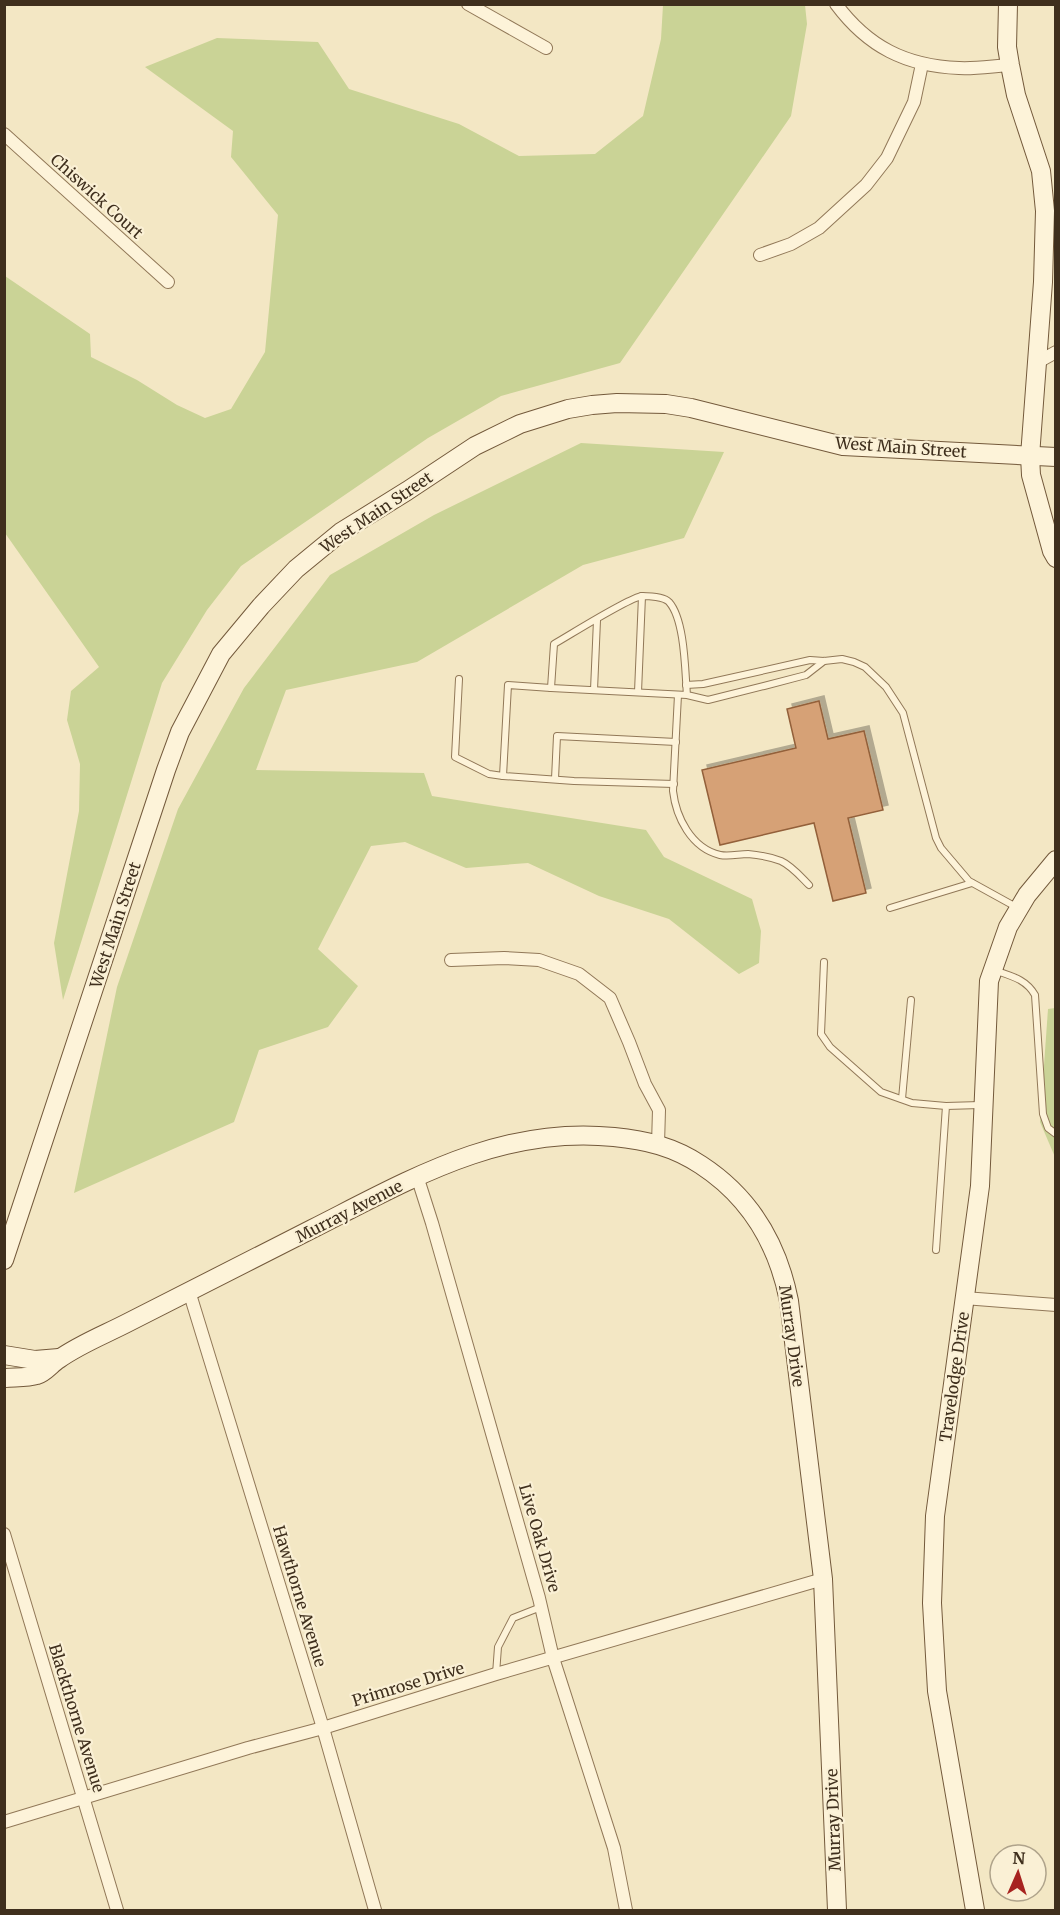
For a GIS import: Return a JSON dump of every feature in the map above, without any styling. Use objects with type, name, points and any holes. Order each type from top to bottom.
[{"type":"street","points":[[468,4],[546,48]]},
{"type":"street","points":[[836,4],[848,20],[872,41],[900,58],[922,64],[960,69],[1010,64]]},
{"type":"street","points":[[1008,4],[1007,47],[1010,64],[1016,95],[1041,171],[1045,211],[1048,312],[1038,362],[1030,456],[1031,475],[1052,551],[1056,558]]},
{"type":"street","points":[[760,255],[791,244],[819,228],[866,185],[887,158],[914,102],[922,64]]},
{"type":"street","name":"Chiswick Court","points":[[4,134],[168,282]]},
{"type":"street","points":[[1038,362],[1056,352]]},
{"type":"street","name":"West Main Street","points":[[4,1260],[180,732],[221,654],[296,569],[341,532],[497,434],[543,416],[592,405],[642,403],[683,407],[843,446],[1056,457]]},
{"type":"street","name":"Travelodge Drive","points":[[975,1911],[939,1701],[932,1603],[935,1516],[980,1186],[989,981],[1008,927],[1027,895],[1055,863]]},
{"type":"street","points":[[451,960],[504,958],[539,960],[579,974],[610,998],[645,1084],[659,1110],[658,1144]]},
{"type":"street","name":"Murray Avenue","points":[[4,1378],[39,1375],[59,1358],[189,1291],[417,1176],[479,1151],[523,1140],[551,1137],[605,1136],[658,1144]]},
{"type":"street","name":"Murray Drive","points":[[658,1144],[694,1160],[727,1184],[741,1198],[759,1221],[780,1264],[789,1301],[823,1579],[837,1911]]},
{"type":"street","name":"Live Oak Drive","points":[[417,1176],[436,1234],[542,1606],[553,1658],[615,1848],[626,1911]]},
{"type":"street","name":"Hawthorne Avenue","points":[[189,1291],[323,1728],[375,1911]]},
{"type":"street","points":[[964,1298],[1056,1305]]},
{"type":"street","name":"Murray Avenue","points":[[4,1355],[35,1360],[59,1358]]},
{"type":"street","name":"Blackthorne Avenue","points":[[4,1534],[117,1911]]},
{"type":"street","name":"Primrose Drive","points":[[4,1822],[248,1748],[323,1728],[496,1674],[823,1579]]},
{"type":"lane","points":[[638,692],[642,596]]},
{"type":"lane","points":[[551,688],[554,644],[642,596],[666,599],[671,604],[684,640],[687,695]]},
{"type":"lane","points":[[594,690],[597,620]]},
{"type":"lane","points":[[686,685],[703,684],[810,660],[843,659],[865,667],[886,687],[903,713],[936,838],[941,848],[969,881],[1019,908]]},
{"type":"lane","points":[[503,776],[508,685],[687,695],[708,700],[806,675],[824,661]]},
{"type":"lane","points":[[459,679],[455,758],[489,774],[503,776],[674,784]]},
{"type":"lane","points":[[678,695],[674,784],[675,805],[680,820],[696,841],[720,855],[749,855],[782,861],[809,885]]},
{"type":"lane","points":[[555,779],[557,736],[676,742]]},
{"type":"lane","points":[[890,909],[972,883]]},
{"type":"lane","points":[[824,962],[821,1034],[830,1047],[881,1092],[912,1103],[946,1106],[984,1105]]},
{"type":"lane","points":[[993,969],[1024,981],[1031,987],[1035,996],[1043,1114],[1048,1128],[1056,1134]]},
{"type":"lane","points":[[902,1099],[911,1000]]},
{"type":"lane","points":[[936,1250],[946,1106]]},
{"type":"lane","points":[[496,1674],[498,1647],[513,1618],[542,1606]]},
{"type":"green space","points":[[663,5],[805,5],[807,24],[791,116],[620,363],[501,396],[428,438],[241,566],[207,610],[162,683],[63,1000],[54,943],[79,811],[80,764],[67,720],[71,691],[99,667],[5,533],[5,276],[90,334],[91,357],[205,418],[231,409],[265,352],[278,215],[231,157],[233,131],[145,67],[217,38],[318,42],[349,89],[459,124],[519,156],[595,154],[643,116],[661,39]]},
{"type":"green space","points":[[581,443],[724,452],[684,538],[583,565],[417,662],[286,690],[256,770],[424,773],[432,796],[646,830],[664,857],[752,899],[761,931],[759,963],[739,974],[669,919],[599,896],[528,863],[466,868],[405,842],[371,846],[318,949],[358,986],[328,1027],[259,1050],[234,1122],[74,1193],[117,987],[178,809],[244,688],[330,575],[434,515]]},
{"type":"green space","points":[[1055,1008],[1055,1157],[1040,1122],[1048,1009]]},
{"type":"building","points":[[819,701],[828,739],[864,731],[883,810],[848,818],[866,893],[833,901],[814,823],[720,845],[702,770],[796,748],[787,709]]}]
